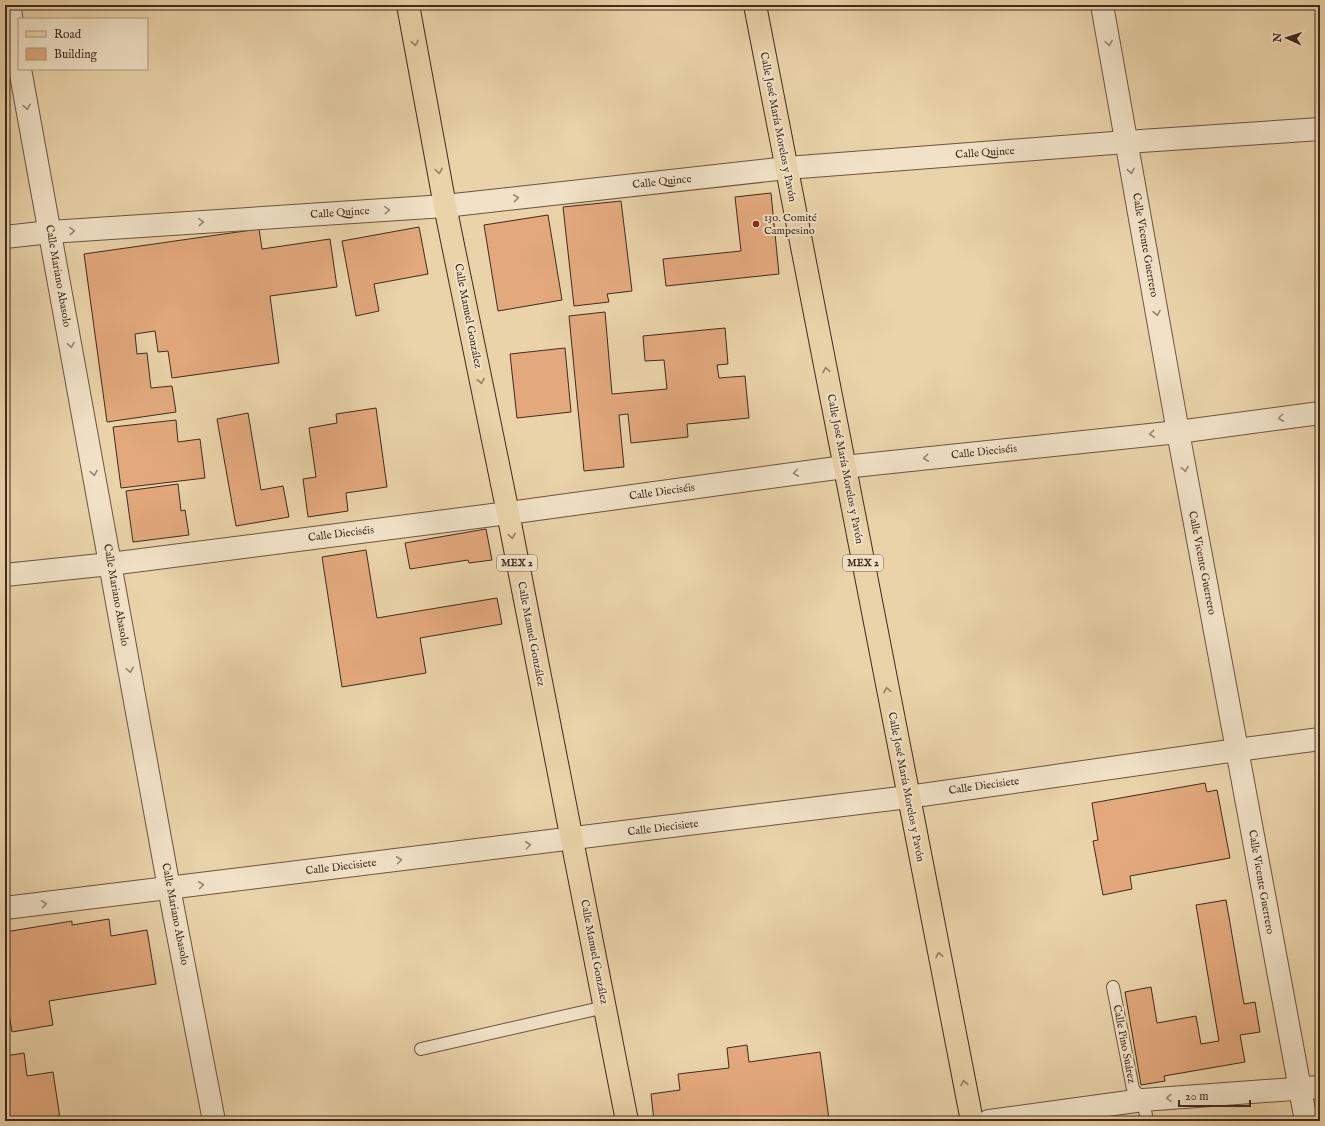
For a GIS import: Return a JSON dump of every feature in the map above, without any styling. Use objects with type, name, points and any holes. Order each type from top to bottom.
[{"type":"main road","name":"Calle Manuel González","points":[[408,5],[445,206],[508,513],[627,1121]]},
{"type":"main road","name":"Calle José María Morelos y Pavón","points":[[755,5],[972,1121]]},
{"type":"street","points":[[9,5],[18,55]]},
{"type":"street","name":"Calle Vicente Guerrero","points":[[1102,5],[1178,432],[1237,750],[1310,1088],[1306,1121]]},
{"type":"street","name":"Calle Mariano Abasolo","points":[[20,70],[169,888],[214,1121]]},
{"type":"street","name":"Calle Quince","points":[[5,237],[50,232],[445,206],[786,168],[1320,129]]},
{"type":"street","name":"Calle Dieciséis","points":[[5,575],[110,564],[508,513],[844,467],[1178,432],[1320,413]]},
{"type":"street","name":"Calle Diecisiete","points":[[5,908],[908,797],[1320,739]]},
{"type":"street","points":[[989,1121],[1145,1111],[1310,1088]]},
{"type":"lane","name":"Calle Pino Suárez","points":[[1113,987],[1133,1088],[1145,1111]]},
{"type":"lane","points":[[422,1049],[605,1007]]},
{"type":"building","name":"13o. Comité Campesino","points":[[771,193],[779,274],[666,286],[663,259],[741,251],[735,197]]},
{"type":"building","points":[[621,201],[632,291],[607,294],[609,302],[574,306],[563,207]]},
{"type":"building","points":[[548,215],[562,300],[498,311],[484,225]]},
{"type":"building","points":[[419,227],[428,274],[374,284],[379,311],[356,316],[342,241]]},
{"type":"building","points":[[259,229],[262,249],[330,239],[337,287],[270,296],[279,363],[172,378],[168,351],[158,352],[155,331],[135,334],[137,354],[147,353],[151,388],[172,386],[176,412],[107,422],[84,254]]},
{"type":"building","points":[[605,312],[612,394],[667,389],[664,360],[645,361],[643,336],[725,328],[728,364],[717,365],[719,378],[745,376],[749,418],[687,424],[688,437],[631,443],[628,414],[619,415],[624,467],[584,471],[569,316]]},
{"type":"building","points":[[565,348],[571,412],[517,418],[510,354]]},
{"type":"building","points":[[376,408],[387,487],[346,493],[348,511],[308,517],[303,479],[316,477],[309,428],[337,423],[336,414]]},
{"type":"building","points":[[248,413],[261,490],[283,486],[289,517],[236,526],[217,419]]},
{"type":"building","points":[[176,420],[178,442],[200,439],[205,478],[121,488],[113,427]]},
{"type":"building","points":[[178,484],[181,511],[185,510],[189,535],[133,542],[126,491]]},
{"type":"building","points":[[486,529],[492,560],[469,563],[468,560],[410,569],[405,543]]},
{"type":"building","points":[[366,550],[377,618],[497,598],[502,624],[420,638],[426,673],[342,687],[322,557]]},
{"type":"building","points":[[1205,783],[1207,792],[1217,790],[1230,858],[1130,876],[1132,889],[1103,895],[1093,841],[1098,840],[1092,803]]},
{"type":"building","points":[[1226,900],[1244,1004],[1255,1002],[1260,1032],[1240,1035],[1245,1062],[1164,1076],[1165,1081],[1141,1085],[1125,992],[1151,987],[1157,1023],[1196,1016],[1201,1044],[1219,1041],[1196,905]]},
{"type":"building","points":[[109,919],[111,936],[147,930],[156,984],[49,1001],[53,1025],[12,1032],[5,988],[5,932],[72,921],[72,925]]},
{"type":"building","points":[[747,1045],[749,1062],[820,1052],[829,1119],[813,1121],[654,1121],[651,1094],[680,1090],[678,1074],[729,1068],[727,1048]]},
{"type":"building","points":[[24,1053],[27,1076],[53,1072],[60,1118],[42,1121],[5,1121],[5,1056]]},
{"type":"place","name":"13o. Comité Campesino","points":[[756,224]]}]
